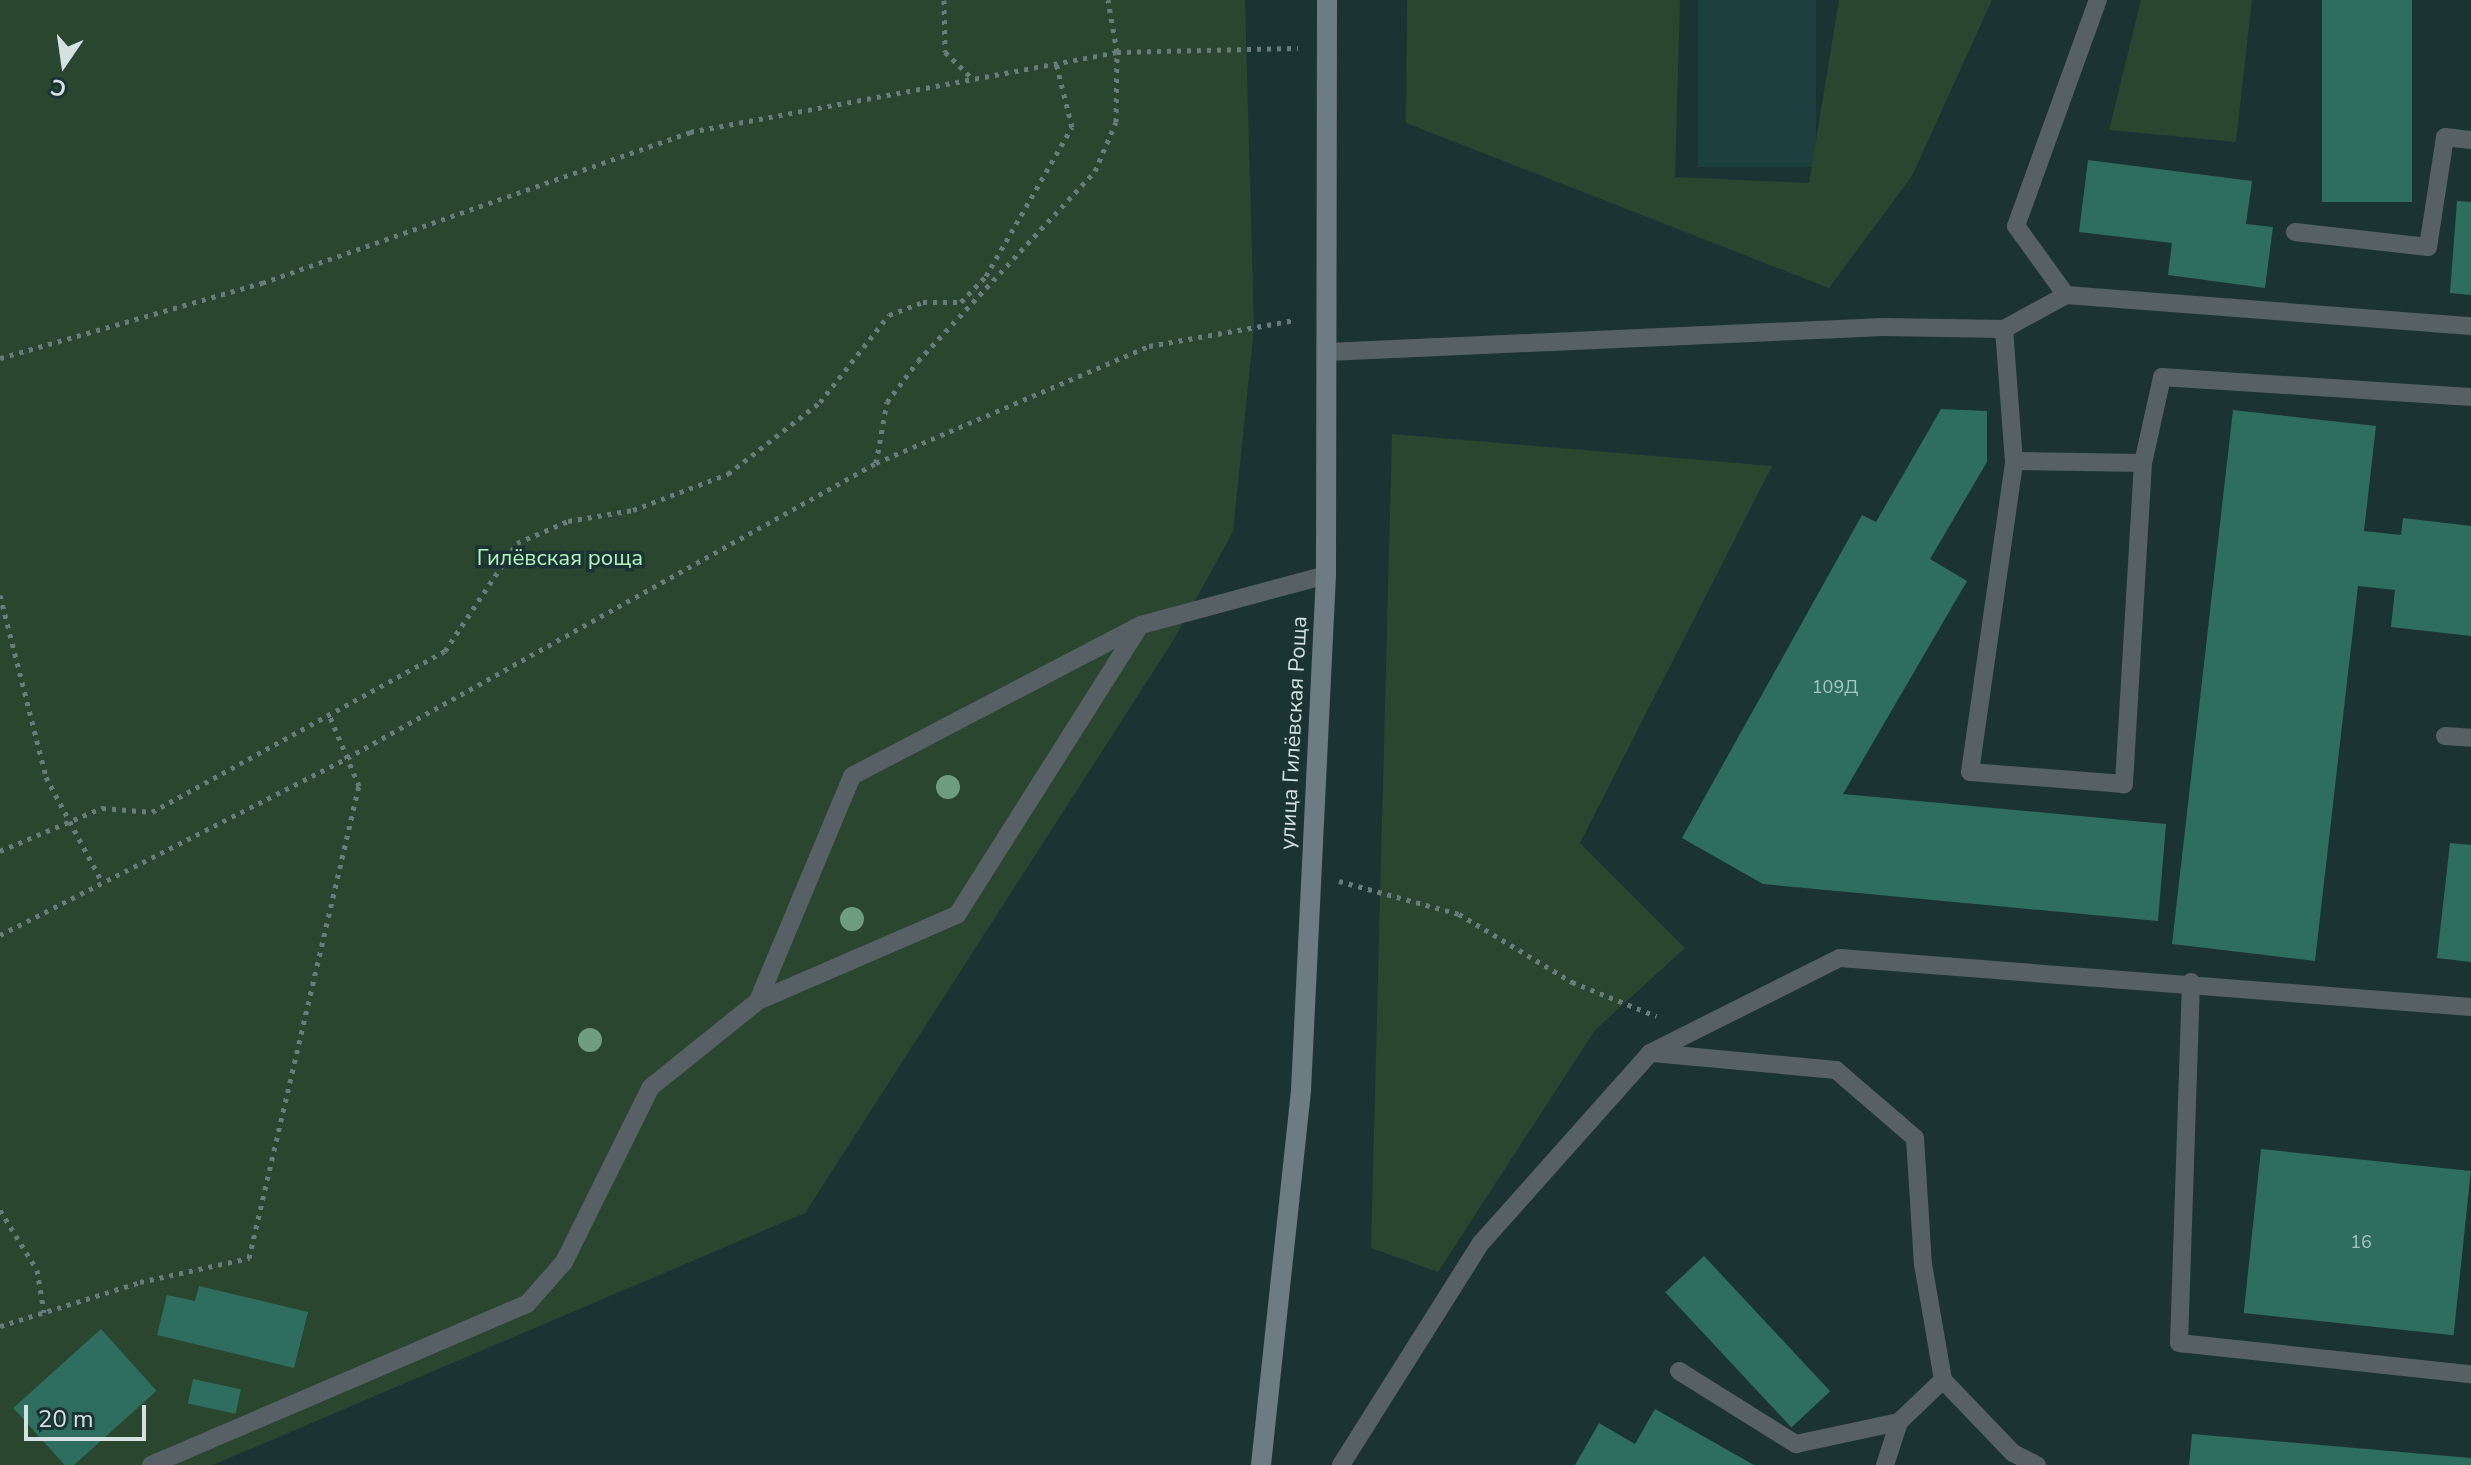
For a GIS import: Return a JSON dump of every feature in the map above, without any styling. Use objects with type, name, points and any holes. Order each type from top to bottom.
[{"type":"street","name":"улица Гилёвская Роща","points":[[1261,1465],[1301,1090],[1326,575],[1327,0]]},
{"type":"lane","points":[[2066,295],[2016,226],[2098,0]]},
{"type":"lane","points":[[2295,232],[2428,247],[2445,137],[2471,140]]},
{"type":"lane","points":[[1328,352],[1883,327],[2004,329],[2066,295],[2471,326]]},
{"type":"lane","points":[[2004,329],[2014,461],[1970,772],[2124,784],[2143,463],[2162,377],[2471,397]]},
{"type":"lane","points":[[2014,461],[2143,463]]},
{"type":"lane","points":[[758,1001],[852,776],[1141,625],[1326,575]]},
{"type":"lane","points":[[151,1465],[527,1304],[564,1262],[616,1171],[651,1087],[758,1001],[957,915],[1141,625]]},
{"type":"lane","points":[[2445,736],[2471,738]]},
{"type":"lane","points":[[1341,1465],[1481,1243],[1650,1053],[1840,958],[2191,982],[2471,1007]]},
{"type":"lane","points":[[2191,982],[2179,1343],[2471,1374]]},
{"type":"lane","points":[[1650,1053],[1836,1070],[1915,1138],[1923,1264],[1943,1380],[2013,1453],[2037,1465]]},
{"type":"lane","points":[[1679,1371],[1796,1444],[1899,1422]]},
{"type":"lane","points":[[1885,1465],[1899,1422],[1943,1380]]},
{"type":"path","points":[[944,0],[945,52],[973,79]]},
{"type":"path","points":[[876,463],[887,402],[910,371],[1095,171],[1116,122],[1117,52],[1108,0]]},
{"type":"path","points":[[0,358],[262,283],[690,132],[1117,52],[1327,47]]},
{"type":"path","points":[[0,851],[102,808],[152,812],[328,712],[445,651],[517,543],[728,474],[820,402],[889,315],[923,302],[961,302],[994,264],[1072,127],[1056,63]]},
{"type":"path","points":[[0,935],[347,758],[876,463],[1149,346],[1328,315]]},
{"type":"path","points":[[0,595],[46,777],[102,882]]},
{"type":"path","points":[[0,1326],[249,1258],[359,786],[328,712]]},
{"type":"path","points":[[1311,873],[1459,914],[1572,982],[1694,1031]]},
{"type":"path","points":[[0,1210],[37,1270],[44,1312]]},
{"type":"shaded area","points":[[1698,0],[1816,0],[1816,167],[1698,167]]},
{"type":"green space","name":"Гилёвская роща","points":[[0,0],[1245,0],[1254,328],[1233,532],[1171,644],[805,1213],[213,1465],[0,1465]]},
{"type":"green space","points":[[1407,0],[1680,0],[1675,177],[1809,183],[1839,0],[1992,0],[1912,176],[1829,288],[1406,123]]},
{"type":"green space","points":[[2141,0],[2252,0],[2236,142],[2109,130]]},
{"type":"green space","points":[[1392,434],[1772,466],[1580,843],[1685,948],[1595,1030],[1438,1272],[1371,1248]]},
{"type":"building","points":[[2322,0],[2412,0],[2412,202],[2322,202]]},
{"type":"building","points":[[2088,160],[2252,181],[2246,224],[2273,227],[2265,288],[2168,275],[2172,243],[2079,232]]},
{"type":"building","points":[[2457,201],[2471,202],[2471,295],[2450,293]]},
{"type":"building","points":[[1941,409],[1987,411],[1987,462],[1930,559],[1967,581],[1843,794],[2166,824],[2158,921],[1763,884],[1682,838],[1862,515],[1876,522]]},
{"type":"building","points":[[2233,410],[2376,426],[2364,531],[2401,535],[2403,518],[2471,526],[2471,636],[2391,627],[2395,590],[2358,586],[2315,961],[2172,944]]},
{"type":"building","points":[[2450,843],[2471,845],[2471,962],[2437,958]]},
{"type":"building","points":[[2261,1149],[2471,1171],[2454,1335],[2244,1313]]},
{"type":"building","points":[[1704,1256],[1830,1391],[1791,1427],[1665,1292]]},
{"type":"building","points":[[199,1286],[308,1312],[294,1368],[157,1335],[167,1295],[195,1301]]},
{"type":"building","points":[[101,1329],[157,1391],[74,1465],[65,1465],[13,1408]]},
{"type":"building","points":[[193,1379],[241,1389],[236,1414],[188,1403]]},
{"type":"building","points":[[1655,1409],[1754,1465],[1575,1465],[1599,1423],[1635,1444]]},
{"type":"building","points":[[2192,1434],[2471,1458],[2471,1465],[2189,1465]]}]
